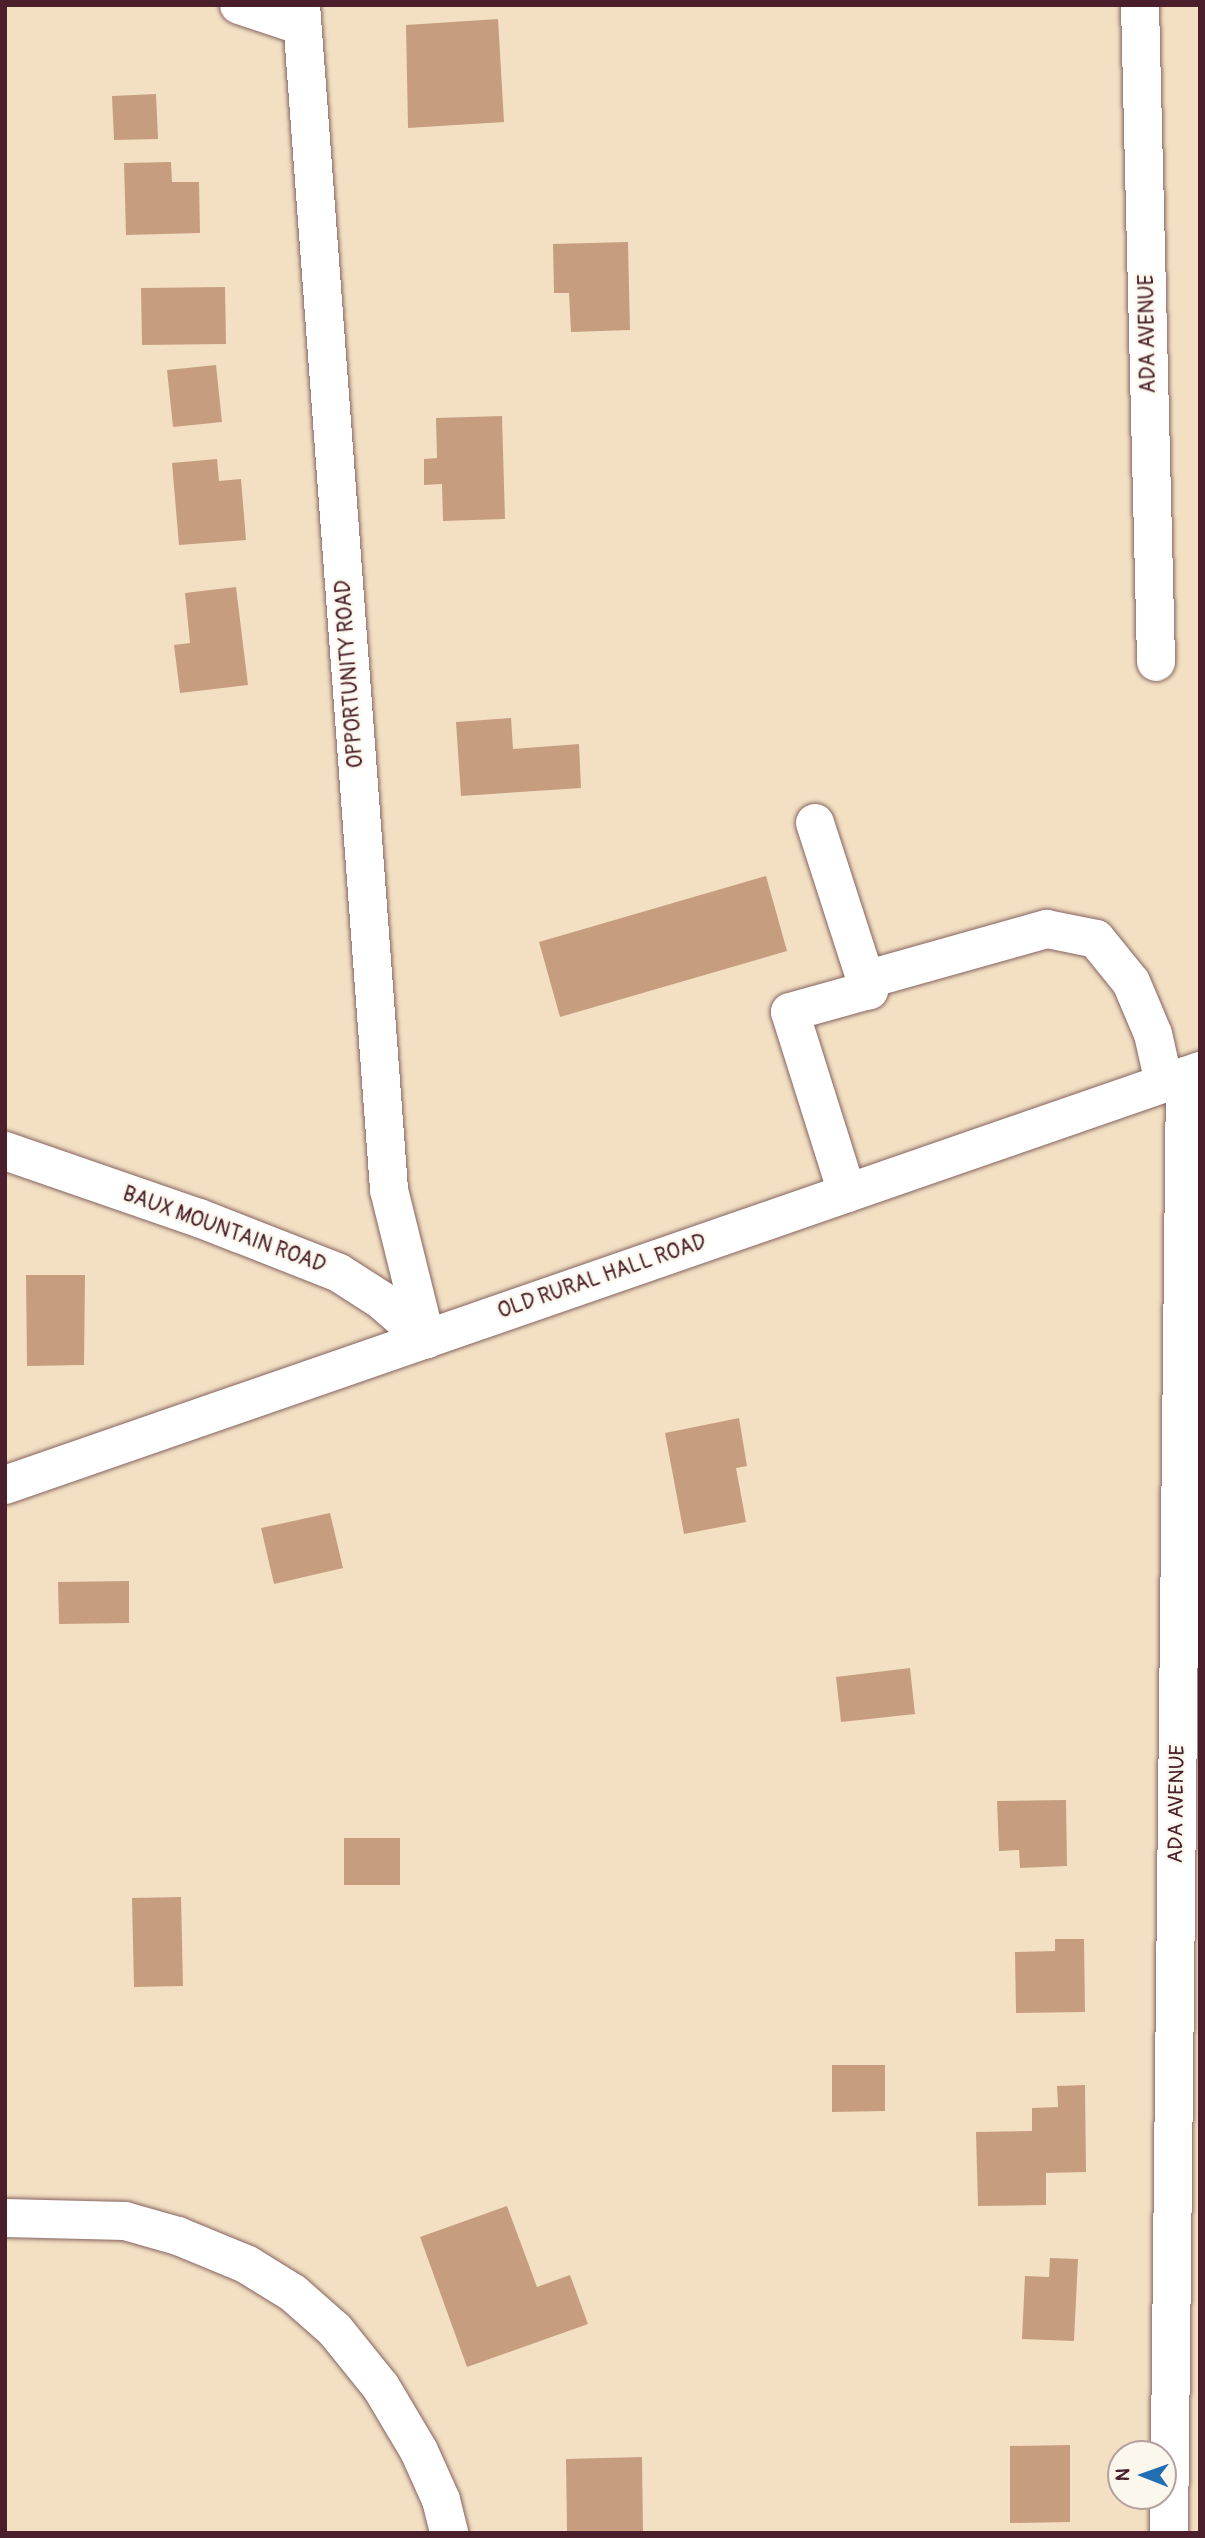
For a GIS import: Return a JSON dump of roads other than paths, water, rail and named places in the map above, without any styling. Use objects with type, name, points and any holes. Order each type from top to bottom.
[{"type":"street","points":[[239,5],[301,15]]},
{"type":"street","name":"ADA AVENUE","points":[[1140,5],[1156,662]]},
{"type":"street","name":"OPPORTUNITY ROAD","points":[[301,15],[389,1190],[426,1339]]},
{"type":"street","points":[[816,823],[869,990],[790,1012],[847,1193]]},
{"type":"street","name":"ADA AVENUE","points":[[866,980],[1047,929],[1096,939],[1131,982],[1153,1034],[1183,1076],[1170,2533]]},
{"type":"street","name":"OLD RURAL HALL ROAD","points":[[5,1485],[1183,1076]]},
{"type":"street","name":"BAUX MOUNTAIN ROAD","points":[[5,1151],[199,1218],[339,1273],[382,1300],[426,1339]]},
{"type":"street","points":[[5,2218],[125,2221],[235,2260],[293,2293],[335,2330],[380,2387],[419,2451],[441,2500],[449,2533]]}]
